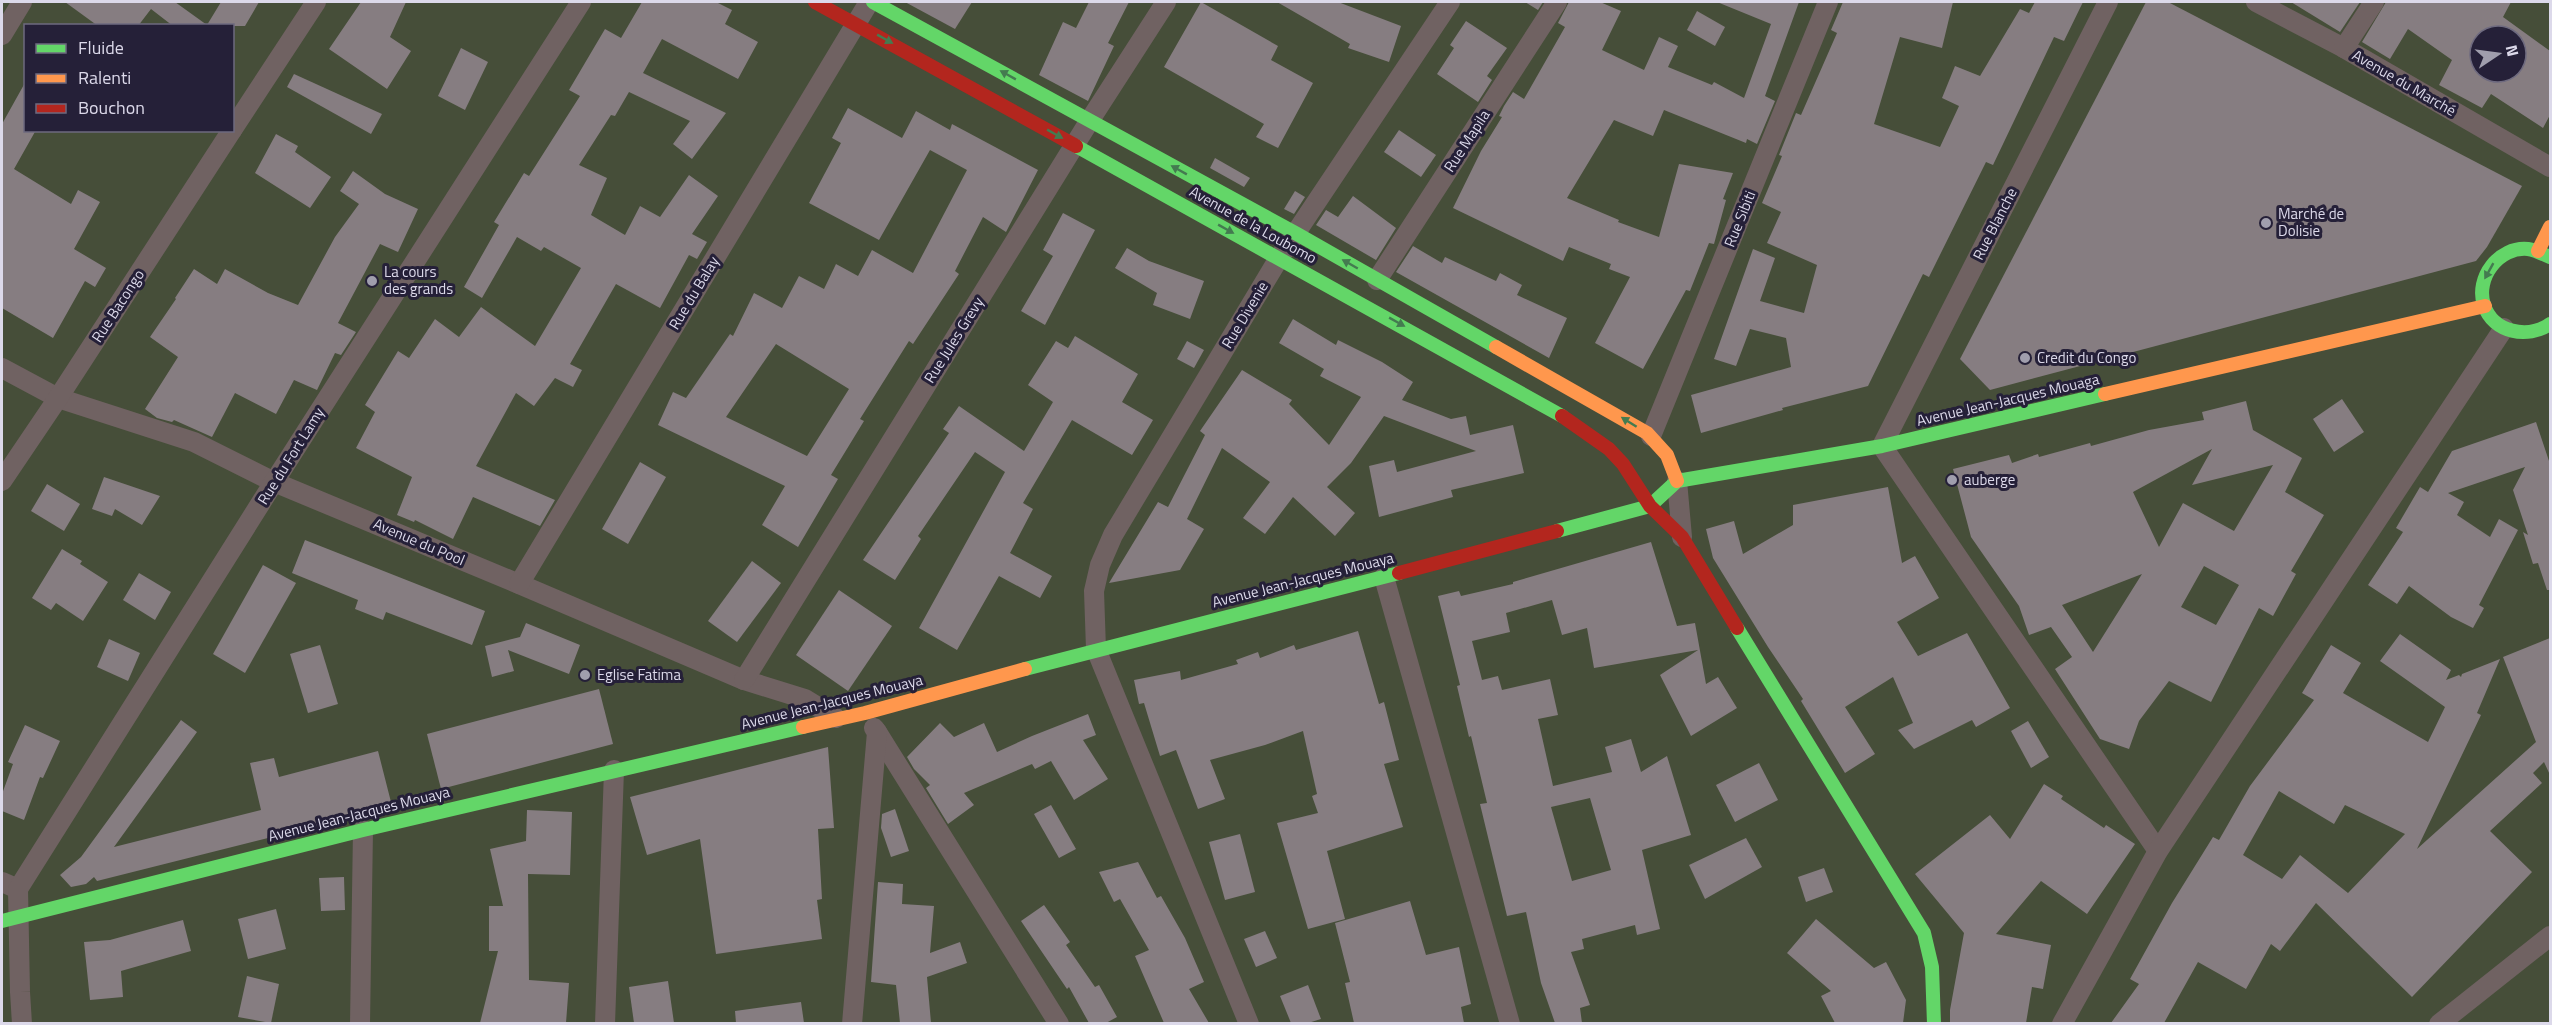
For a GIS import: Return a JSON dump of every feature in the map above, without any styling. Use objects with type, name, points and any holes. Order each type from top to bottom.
[{"type":"street","points":[[2,35],[22,2]]},
{"type":"street","name":"Rue Bacongo","points":[[234,127],[316,2]]},
{"type":"street","name":"Rue du Fort Lamy","points":[[22,1023],[10,919],[10,885],[274,482],[581,2]]},
{"type":"street","name":"Avenue de la Loubomo","points":[[815,2],[1553,409],[1609,449],[1623,464],[1650,506],[1682,537],[1924,933],[1931,954],[1934,978],[1934,1023]]},
{"type":"street","name":"Avenue de la Loubomo","points":[[871,2],[1297,234],[1652,436],[1671,459],[1677,481]]},
{"type":"street","name":"Rue du Balay","points":[[519,584],[856,23],[871,2]]},
{"type":"street","name":"Rue Jules Grevy","points":[[744,680],[1090,120],[1166,2]]},
{"type":"street","name":"Rue Divenie","points":[[1096,649],[1094,591],[1100,565],[1113,535],[1279,258],[1450,2]]},
{"type":"street","name":"Rue Mapila","points":[[1377,280],[1557,2]]},
{"type":"street","name":"Rue Sibiti","points":[[1652,436],[1828,2]]},
{"type":"street","name":"Rue Blanche","points":[[1882,446],[2108,2]]},
{"type":"street","name":"Avenue du Marché","points":[[2256,2],[2344,48],[2550,167]]},
{"type":"street","points":[[2344,48],[2374,2]]},
{"type":"street","name":"Rue Bacongo","points":[[2,481],[231,132]]},
{"type":"street","points":[[2550,227],[2544,254],[2527,248],[2515,250],[2494,261],[2483,282],[2485,306],[2492,319],[2504,328],[2518,333],[2534,333],[2550,329]]},
{"type":"street","name":"Avenue Jean-Jacques Mouaga","points":[[1677,481],[1882,446],[2485,306]]},
{"type":"street","points":[[2062,1023],[2158,851],[2504,328]]},
{"type":"street","name":"Avenue du Pool","points":[[2,368],[58,398],[194,442],[274,482],[744,680],[805,699],[837,718]]},
{"type":"street","points":[[1882,446],[2158,851]]},
{"type":"street","points":[[1650,506],[1677,481]]},
{"type":"street","points":[[1677,481],[1682,537]]},
{"type":"street","name":"Avenue Jean-Jacques Mouaya","points":[[10,919],[363,830],[865,713],[1096,649],[1384,577],[1650,506]]},
{"type":"street","points":[[1384,577],[1510,1023]]},
{"type":"street","points":[[1096,649],[1250,1023]]},
{"type":"street","points":[[865,713],[1059,1023]]},
{"type":"street","points":[[852,1023],[877,732]]},
{"type":"street","points":[[605,1023],[614,770]]},
{"type":"street","points":[[360,1023],[363,830]]},
{"type":"street","points":[[2439,1023],[2550,936]]},
{"type":"green space","points":[[2,2],[2550,2],[2550,1023],[2,1023]]},
{"type":"building","points":[[65,2],[175,2],[206,24],[170,24],[151,9],[140,24],[95,24]]},
{"type":"building","points":[[221,2],[259,2],[245,26],[208,24]]},
{"type":"building","points":[[361,2],[406,2],[390,37],[411,51],[387,89],[329,49]]},
{"type":"building","points":[[642,2],[716,2],[732,10],[725,24],[758,42],[738,79],[662,39],[643,73],[726,113],[692,159],[673,144],[690,121],[629,92],[615,116],[611,115],[579,165],[607,178],[591,215],[625,235],[640,206],[660,217],[689,175],[718,196],[692,234],[707,242],[697,259],[689,255],[660,308],[616,284],[570,364],[582,370],[573,387],[555,378],[534,406],[516,393],[476,466],[555,500],[540,526],[473,497],[453,539],[415,520],[414,522],[397,515],[412,477],[356,448],[375,412],[365,405],[398,351],[409,358],[435,319],[459,337],[481,307],[535,346],[581,268],[544,247],[541,251],[517,237],[482,298],[464,287],[499,225],[494,222],[524,173],[529,176],[580,96],[569,90],[605,29],[621,38]]},
{"type":"building","points":[[905,2],[972,2],[955,29]]},
{"type":"building","points":[[1089,2],[1129,2],[1108,43],[1114,46],[1088,101],[1039,75],[1063,22],[1076,28]]},
{"type":"building","points":[[1201,2],[1278,46],[1271,60],[1313,83],[1278,148],[1256,137],[1264,124],[1164,67]]},
{"type":"building","points":[[1277,2],[1338,2],[1401,26],[1389,62],[1348,48],[1350,44]]},
{"type":"building","points":[[1525,2],[1543,2],[1538,10]]},
{"type":"building","points":[[1569,2],[1600,2],[1621,11],[1602,50],[1644,70],[1659,37],[1678,46],[1668,67],[1712,85],[1714,82],[1744,98],[1771,24],[1717,2],[1799,2],[1765,96],[1775,101],[1757,144],[1747,139],[1746,143],[1664,110],[1653,136],[1614,120],[1567,198],[1619,220],[1618,222],[1659,237],[1679,164],[1733,173],[1723,199],[1726,200],[1714,244],[1709,243],[1690,291],[1686,290],[1643,369],[1595,343],[1630,277],[1609,269],[1611,264],[1569,247],[1563,261],[1453,208],[1481,151],[1502,117],[1499,116],[1504,106],[1513,92],[1524,99],[1565,27],[1558,23]]},
{"type":"building","points":[[1843,2],[1953,2],[1942,48],[1900,37],[1874,124],[1940,147],[1959,106],[1942,98],[1955,66],[1980,76],[2020,9],[2029,13],[2035,2],[2083,2],[2064,41],[2054,37],[1993,165],[1986,162],[1929,277],[1923,274],[1868,386],[1782,408],[1783,410],[1701,433],[1691,395],[1791,367],[1786,338],[1750,329],[1736,366],[1714,359],[1753,249],[1775,258],[1760,301],[1804,313],[1817,265],[1767,243],[1781,212],[1762,203],[1782,156],[1779,155],[1796,113],[1801,115],[1837,33],[1831,30]]},
{"type":"building","name":"Marché de Dolisie","points":[[2146,2],[2168,2],[2522,186],[2487,247],[2476,261],[1990,390],[1960,359]]},
{"type":"building","points":[[2291,2],[2360,2],[2340,32]]},
{"type":"building","points":[[2386,2],[2511,2],[2503,17],[2513,24],[2468,24],[2468,84],[2528,84],[2528,35],[2550,51],[2550,115],[2543,128],[2491,94],[2482,108],[2439,85],[2452,60],[2408,29],[2390,59],[2362,42]]},
{"type":"building","points":[[1697,11],[1725,27],[1715,46],[1687,30]]},
{"type":"building","points":[[1466,21],[1507,48],[1487,76],[1492,80],[1478,102],[1437,74],[1454,48],[1450,45]]},
{"type":"building","points":[[461,48],[488,62],[465,110],[438,96]]},
{"type":"building","points":[[294,74],[382,114],[371,134],[287,87]]},
{"type":"building","points":[[24,85],[24,132],[35,132],[14,169],[71,204],[78,190],[100,202],[74,249],[106,268],[95,287],[85,281],[53,338],[2,308],[2,124]]},
{"type":"building","points":[[848,108],[902,138],[916,111],[950,130],[952,124],[1038,170],[1006,232],[983,217],[955,271],[959,274],[913,344],[909,341],[860,419],[864,421],[831,475],[838,479],[798,547],[762,525],[785,486],[658,425],[673,392],[686,398],[730,334],[733,336],[754,293],[782,308],[799,276],[824,289],[836,264],[858,276],[872,250],[913,273],[967,170],[930,150],[879,240],[809,203],[841,143],[832,138]],"holes":[[[776,344],[849,389],[807,456],[726,417]]]},
{"type":"building","points":[[1399,130],[1436,155],[1421,177],[1384,152]]},
{"type":"building","points":[[276,134],[298,146],[295,152],[331,177],[310,208],[255,173]]},
{"type":"building","points":[[1215,158],[1250,178],[1244,187],[1210,168]]},
{"type":"building","points":[[353,171],[385,194],[418,209],[398,252],[380,244],[338,323],[356,332],[341,355],[335,353],[317,390],[294,380],[276,414],[235,393],[212,437],[174,420],[172,422],[157,418],[145,409],[178,357],[150,337],[194,269],[217,284],[225,269],[268,293],[298,305],[335,237],[359,204],[340,191]]},
{"type":"building","points":[[1295,191],[1305,197],[1294,214],[1284,209]]},
{"type":"building","points":[[1353,196],[1396,228],[1376,260],[1316,225],[1326,210],[1338,217]]},
{"type":"building","points":[[1063,213],[1095,230],[1045,325],[1021,311],[1053,256],[1043,250]]},
{"type":"building","points":[[1413,246],[1442,263],[1445,257],[1496,281],[1500,273],[1522,285],[1517,295],[1567,318],[1549,358],[1396,272]]},
{"type":"building","points":[[1127,248],[1149,261],[1204,281],[1190,319],[1153,305],[1157,293],[1115,268]]},
{"type":"building","points":[[1293,319],[1336,345],[1338,340],[1382,362],[1413,382],[1402,400],[1451,419],[1466,416],[1470,435],[1513,425],[1524,473],[1451,490],[1453,497],[1379,517],[1369,466],[1394,460],[1397,472],[1476,451],[1384,416],[1351,463],[1327,487],[1355,513],[1335,536],[1293,497],[1265,534],[1243,518],[1270,482],[1222,448],[1187,519],[1204,529],[1180,570],[1109,583],[1158,502],[1168,507],[1205,435],[1200,431],[1242,370],[1292,400],[1289,404],[1329,445],[1361,397],[1320,376],[1324,369],[1279,343]]},
{"type":"building","points":[[1075,336],[1138,374],[1122,402],[1153,420],[1132,455],[1072,420],[1023,503],[1033,509],[1010,553],[1052,576],[1040,598],[999,576],[957,650],[919,628],[1005,472],[975,452],[918,536],[921,539],[895,580],[863,560],[949,433],[943,429],[959,406],[1024,451],[1053,402],[1028,385],[1056,341],[1068,348]]},
{"type":"building","points":[[1187,341],[1204,350],[1194,368],[1177,359]]},
{"type":"building","points":[[2342,399],[2364,432],[2334,452],[2313,419]]},
{"type":"building","points":[[2246,401],[2253,430],[2302,458],[2285,492],[2324,515],[2291,571],[2296,574],[2273,616],[2259,608],[2211,702],[2169,681],[2139,721],[2129,749],[2100,739],[2055,669],[2072,657],[2051,627],[2029,635],[2019,606],[1971,537],[1953,469],[2009,455],[2012,463],[2038,454],[2039,457],[2090,443],[2091,446],[2149,430],[2204,420],[2202,412]],"holes":[[[2212,449],[2192,485],[2273,465],[2234,531],[2183,503],[2159,547],[2133,492]],[[2204,566],[2239,585],[2216,625],[2181,607]],[[2142,574],[2093,652],[2062,605]]]},
{"type":"building","points":[[2536,422],[2550,464],[2550,590],[2547,590],[2538,563],[2533,564],[2523,532],[2528,535],[2513,490],[2525,467],[2448,493],[2464,502],[2457,515],[2490,537],[2499,519],[2518,530],[2479,605],[2484,608],[2473,628],[2451,617],[2409,586],[2397,604],[2368,585],[2403,532],[2396,528],[2420,487],[2428,492],[2452,451]]},
{"type":"building","points":[[640,462],[666,477],[628,544],[602,529]]},
{"type":"building","points":[[104,477],[160,496],[142,525],[115,509],[112,516],[92,509]]},
{"type":"building","points":[[47,484],[80,504],[64,531],[31,511]]},
{"type":"building","points":[[1888,487],[1902,563],[1915,556],[1939,598],[1897,622],[1918,656],[1967,633],[2010,708],[1976,727],[1972,720],[1914,749],[1898,730],[1913,723],[1893,677],[1845,707],[1875,754],[1845,773],[1801,701],[1803,699],[1713,558],[1706,529],[1734,521],[1743,554],[1793,525],[1793,505]]},
{"type":"building","points":[[305,540],[485,611],[472,645],[386,612],[383,620],[355,609],[358,600],[292,573]]},
{"type":"building","points":[[1651,542],[1677,626],[1695,623],[1706,684],[1718,677],[1737,708],[1691,736],[1660,675],[1698,650],[1594,668],[1587,628],[1562,635],[1552,600],[1506,613],[1510,632],[1472,641],[1482,680],[1498,676],[1502,690],[1550,679],[1558,715],[1538,719],[1553,786],[1612,772],[1605,747],[1631,739],[1641,772],[1667,756],[1691,835],[1642,850],[1660,929],[1637,935],[1635,925],[1582,939],[1584,949],[1571,952],[1590,1005],[1580,1008],[1582,1023],[1555,1023],[1541,983],[1526,912],[1507,916],[1480,804],[1487,803],[1471,736],[1469,737],[1457,686],[1460,685],[1438,596],[1459,591],[1461,596],[1513,584],[1513,582]],"holes":[[[1590,798],[1611,870],[1572,881],[1551,807]]]},
{"type":"building","points":[[62,549],[82,561],[80,564],[108,582],[83,621],[56,603],[51,610],[32,598]]},
{"type":"building","points":[[752,561],[781,583],[737,642],[708,621]]},
{"type":"building","points":[[263,565],[296,583],[245,673],[213,654]]},
{"type":"building","points":[[139,573],[171,592],[155,620],[123,600]]},
{"type":"building","points":[[839,590],[892,626],[848,691],[796,655]]},
{"type":"building","points":[[526,623],[580,645],[569,674],[508,650],[514,671],[492,677],[485,646],[520,637]]},
{"type":"building","points":[[1358,631],[1379,704],[1384,702],[1399,760],[1384,764],[1403,827],[1327,851],[1345,919],[1308,929],[1277,823],[1318,813],[1312,796],[1317,794],[1303,731],[1265,745],[1210,760],[1225,799],[1198,809],[1176,750],[1160,756],[1144,703],[1139,704],[1134,680],[1180,671],[1181,680],[1238,664],[1236,660],[1258,652],[1260,658],[1294,645],[1296,650]]},
{"type":"building","points":[[2400,634],[2451,670],[2446,680],[2459,675],[2461,677],[2462,674],[2500,659],[2477,713],[2481,715],[2417,849],[2536,742],[2503,657],[2550,638],[2550,775],[2544,762],[2533,773],[2542,783],[2490,831],[2532,872],[2412,997],[2316,903],[2280,951],[2271,944],[2246,989],[2198,962],[2164,1023],[2111,1023],[2139,984],[2130,979],[2172,903],[2213,837],[2219,840],[2250,786],[2314,700],[2302,693],[2331,645],[2361,663],[2343,693],[2428,742],[2445,707],[2380,661]],"holes":[[[2279,791],[2334,824],[2345,805],[2405,834],[2348,893],[2300,855],[2282,879],[2243,855]]]},
{"type":"building","points":[[109,639],[140,653],[128,681],[97,667]]},
{"type":"building","points":[[320,645],[338,704],[308,713],[290,654]]},
{"type":"building","points":[[599,689],[613,744],[441,789],[427,734]]},
{"type":"building","points":[[1088,714],[1096,735],[1083,740],[1108,779],[1074,800],[1051,761],[1035,769],[1032,764],[964,793],[974,805],[948,824],[926,788],[930,785],[914,769],[907,757],[940,723],[954,737],[984,723],[997,752]]},
{"type":"building","points":[[181,720],[197,732],[114,847],[261,810],[250,763],[274,758],[279,777],[378,751],[391,802],[380,805],[380,810],[97,881],[94,877],[86,884],[71,887],[60,875],[81,857]]},
{"type":"building","points":[[2028,721],[2049,757],[2031,768],[2011,731]]},
{"type":"building","points":[[25,725],[60,741],[43,778],[40,777],[24,820],[2,811],[2,794],[13,764],[8,762]]},
{"type":"building","points":[[828,747],[834,828],[818,829],[822,899],[817,900],[822,939],[716,954],[700,839],[647,855],[630,797]]},
{"type":"building","points":[[1759,763],[1778,800],[1735,822],[1716,785]]},
{"type":"building","points":[[2044,784],[2063,796],[2061,799],[2104,828],[2106,825],[2135,844],[2087,914],[2041,881],[1996,934],[2051,945],[2043,989],[2032,987],[2026,1023],[1950,1023],[1950,1010],[1964,933],[1915,874],[1990,815],[2010,839]]},
{"type":"building","points":[[1051,805],[1076,849],[1059,858],[1034,814]]},
{"type":"building","points":[[895,809],[909,851],[891,857],[881,828],[882,814]]},
{"type":"building","points":[[527,810],[572,812],[570,875],[528,874],[529,980],[569,983],[566,1023],[480,1023],[498,951],[489,951],[489,906],[503,906],[490,849],[526,841]]},
{"type":"building","points":[[1240,834],[1255,892],[1225,900],[1209,842]]},
{"type":"building","points":[[1746,838],[1762,867],[1705,899],[1689,865]]},
{"type":"building","points":[[1138,862],[1157,898],[1161,896],[1185,938],[1204,982],[1189,989],[1209,1023],[1164,1023],[1135,956],[1149,950],[1120,899],[1114,902],[1099,872]]},
{"type":"building","points":[[1824,868],[1833,892],[1806,902],[1798,877]]},
{"type":"building","points":[[344,877],[345,910],[321,911],[319,878]]},
{"type":"building","points":[[878,882],[903,884],[902,904],[934,906],[930,953],[960,942],[967,963],[927,977],[931,1023],[900,1023],[896,985],[871,982]]},
{"type":"building","points":[[1410,901],[1426,955],[1459,947],[1471,1004],[1461,1007],[1464,1023],[1354,1023],[1345,983],[1350,982],[1335,923]]},
{"type":"building","points":[[1044,905],[1070,942],[1066,945],[1095,987],[1099,985],[1117,1017],[1106,1023],[1089,1023],[1069,987],[1067,989],[1021,921]]},
{"type":"building","points":[[276,909],[286,949],[248,959],[238,919]]},
{"type":"building","points":[[1816,919],[1874,968],[1886,962],[1906,1000],[1903,1023],[1835,1023],[1821,996],[1831,991],[1787,953]]},
{"type":"building","points":[[183,920],[191,951],[121,971],[123,997],[90,1000],[84,942],[110,940]]},
{"type":"building","points":[[1265,931],[1277,958],[1256,967],[1244,939]]},
{"type":"building","points":[[247,976],[279,984],[271,1023],[238,1017]]},
{"type":"building","points":[[668,981],[674,1023],[634,1023],[629,987]]},
{"type":"building","points":[[1308,985],[1321,1019],[1308,1023],[1291,1023],[1280,996]]},
{"type":"building","points":[[801,1002],[804,1023],[736,1023],[735,1011]]},
{"type":"traffic: fast","points":[[873,2],[1297,234],[1496,347]]},
{"type":"traffic: fast","points":[[1076,146],[1562,416]]},
{"type":"traffic: fast","points":[[2550,257],[2528,249],[2517,249],[2499,258],[2486,275],[2482,295],[2484,305],[2495,322],[2512,331],[2532,331],[2550,324]]},
{"type":"traffic: fast","points":[[1557,531],[1650,506],[1677,481],[1882,446],[2105,394]]},
{"type":"traffic: fast","points":[[1025,669],[1399,573]]},
{"type":"traffic: fast","points":[[1737,628],[1924,933],[1932,967],[1934,1024]]},
{"type":"traffic: fast","points":[[2,921],[363,830],[803,727]]},
{"type":"traffic: slow","points":[[2538,251],[2550,227]]},
{"type":"traffic: slow","points":[[2105,394],[2485,306]]},
{"type":"traffic: slow","points":[[1496,347],[1647,433],[1667,455],[1677,481]]},
{"type":"traffic: slow","points":[[803,727],[865,713],[1025,669]]},
{"type":"traffic: jam","points":[[815,2],[1076,146]]},
{"type":"traffic: jam","points":[[1562,416],[1609,449],[1623,464],[1650,506],[1682,537],[1737,628]]},
{"type":"traffic: jam","points":[[1399,573],[1557,531]]},
{"type":"place","name":"Marché de Dolisie","points":[[2266,223]]},
{"type":"place","name":"La cours des grands","points":[[372,281]]},
{"type":"place","name":"Credit du Congo","points":[[2025,358]]},
{"type":"place","name":"auberge","points":[[1952,480]]},
{"type":"place","name":"Eglise Fatima","points":[[585,675]]}]
